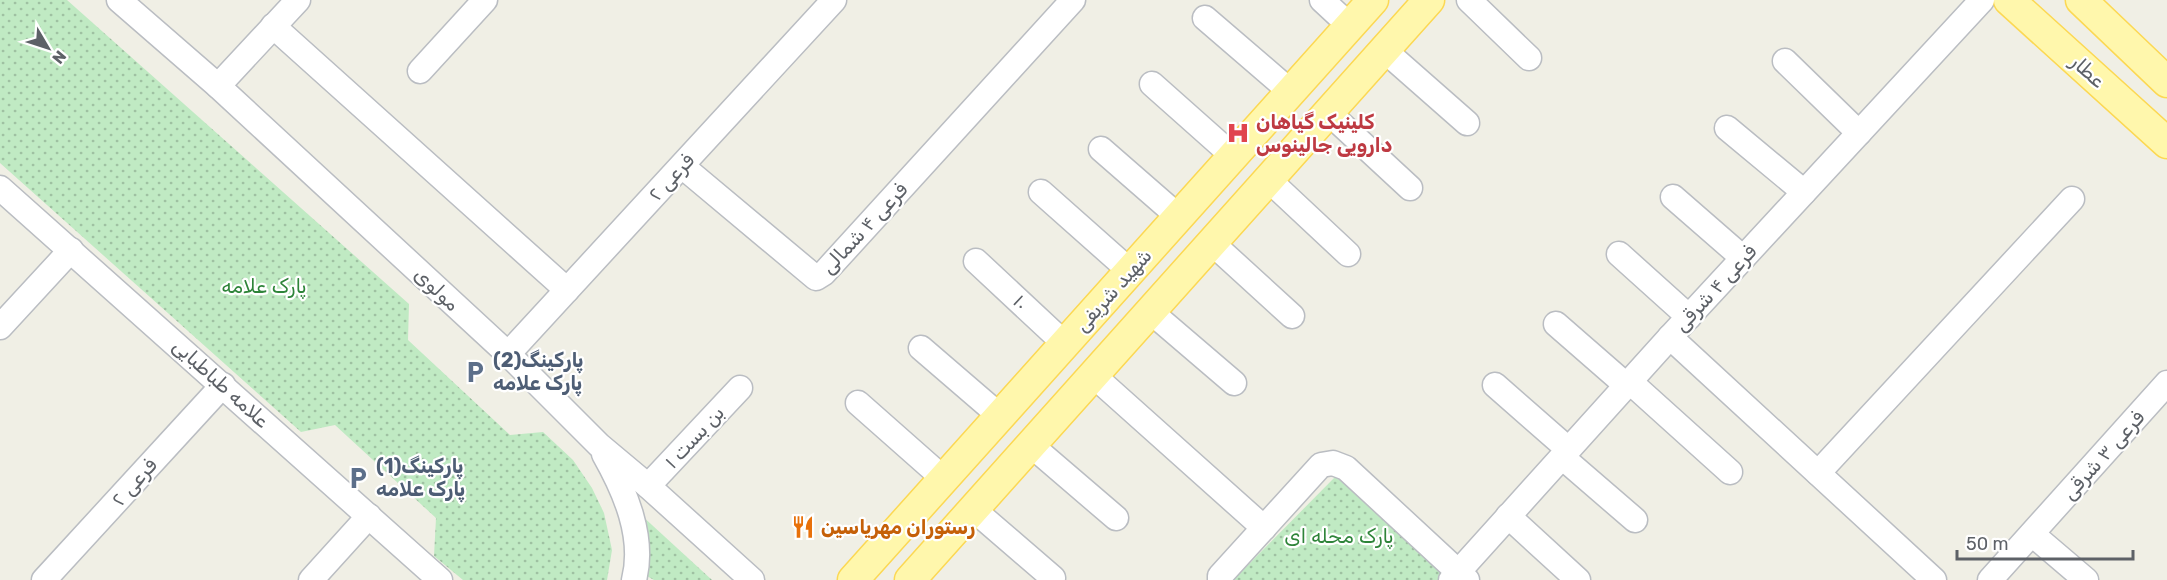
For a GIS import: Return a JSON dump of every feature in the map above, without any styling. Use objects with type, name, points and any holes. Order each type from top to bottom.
[{"type":"main road","name":"شهید شریفی","points":[[853,580],[1373,0]]},
{"type":"main road","points":[[923,576],[974,510],[1429,0]]},
{"type":"main road","name":"عطار","points":[[2009,0],[2167,143]]},
{"type":"main road","points":[[2081,0],[2167,82]]},
{"type":"main road","points":[[2138,116],[2167,86]]},
{"type":"main road","points":[[1024,390],[1056,420]]},
{"type":"street","name":"مولوی","points":[[119,0],[218,86],[508,354],[598,444],[752,580]]},
{"type":"street","points":[[218,86],[298,0]]},
{"type":"street","points":[[420,71],[485,0]]},
{"type":"street","name":"فرعی ۲","points":[[508,354],[834,0]]},
{"type":"street","name":"فرعی ۴ شمالی","points":[[682,166],[816,278],[824,273],[1073,0]]},
{"type":"street","points":[[1322,0],[1350,26]]},
{"type":"street","points":[[1469,0],[1529,58]]},
{"type":"street","name":"فرعی ۴ شرقی","points":[[1459,577],[1508,516],[1628,383],[1982,0]]},
{"type":"street","points":[[1205,18],[1291,92]]},
{"type":"street","points":[[273,26],[567,290]]},
{"type":"street","points":[[1384,50],[1467,123]]},
{"type":"street","points":[[1785,61],[1859,133]]},
{"type":"street","points":[[1152,84],[1233,156]]},
{"type":"street","points":[[1329,113],[1410,188]]},
{"type":"street","points":[[1727,128],[1804,192]]},
{"type":"street","points":[[1101,149],[1179,217]]},
{"type":"street","points":[[1269,180],[1348,254]]},
{"type":"street","name":"علامه طباطبایی","points":[[0,188],[440,580]]},
{"type":"street","points":[[1041,192],[1130,271]]},
{"type":"street","points":[[1673,197],[1743,258]]},
{"type":"street","points":[[1818,473],[2072,199]]},
{"type":"street","points":[[1212,243],[1292,316]]},
{"type":"street","points":[[0,327],[71,250]]},
{"type":"street","points":[[1619,254],[1689,316]]},
{"type":"street","name":"۱۰","points":[[976,261],[1065,344]]},
{"type":"street","points":[[1151,312],[1234,383]]},
{"type":"street","points":[[1556,324],[1730,472]]},
{"type":"street","points":[[1670,337],[1934,580]]},
{"type":"street","points":[[921,348],[1000,416]]},
{"type":"street","points":[[1094,376],[1264,528]]},
{"type":"street","name":"فرعی ۳ شرقی","points":[[1990,580],[2167,384]]},
{"type":"street","name":"فرعی ۲","points":[[44,580],[223,385]]},
{"type":"street","points":[[1495,385],[1635,520]]},
{"type":"street","name":"بن بست ۱","points":[[648,486],[740,388]]},
{"type":"street","points":[[858,403],[944,479]]},
{"type":"street","points":[[598,444],[618,481],[632,524],[637,548],[634,580]]},
{"type":"street","points":[[1032,446],[1116,518]]},
{"type":"street","points":[[1220,580],[1221,576],[1321,465],[1333,462],[1346,468],[1459,577]]},
{"type":"street","points":[[974,510],[1053,578]]},
{"type":"street","points":[[311,580],[369,516]]},
{"type":"street","points":[[1508,516],[1578,580]]},
{"type":"street","points":[[2032,534],[2086,580]]},
{"type":"green space","name":"پارک علامه","points":[[0,0],[67,0],[409,304],[408,340],[510,435],[543,432],[573,460],[592,488],[604,513],[612,550],[607,580],[463,580],[434,556],[436,518],[335,425],[301,432],[0,163]]},
{"type":"green space","name":"پارک محله ای","points":[[1338,474],[1449,580],[1233,580]]},
{"type":"green space","points":[[640,514],[712,580],[654,580],[645,575]]},
{"type":"place","name":"کلینیک گیاهان دارویی جالینوس","points":[[1238,133]]},
{"type":"place","name":"پارکینگ(2) پارک علامه","points":[[475,372]]},
{"type":"place","name":"پارکینگ(1) پارک علامه","points":[[358,478]]},
{"type":"place","name":"رستوران مهریاسین","points":[[803,527]]}]
